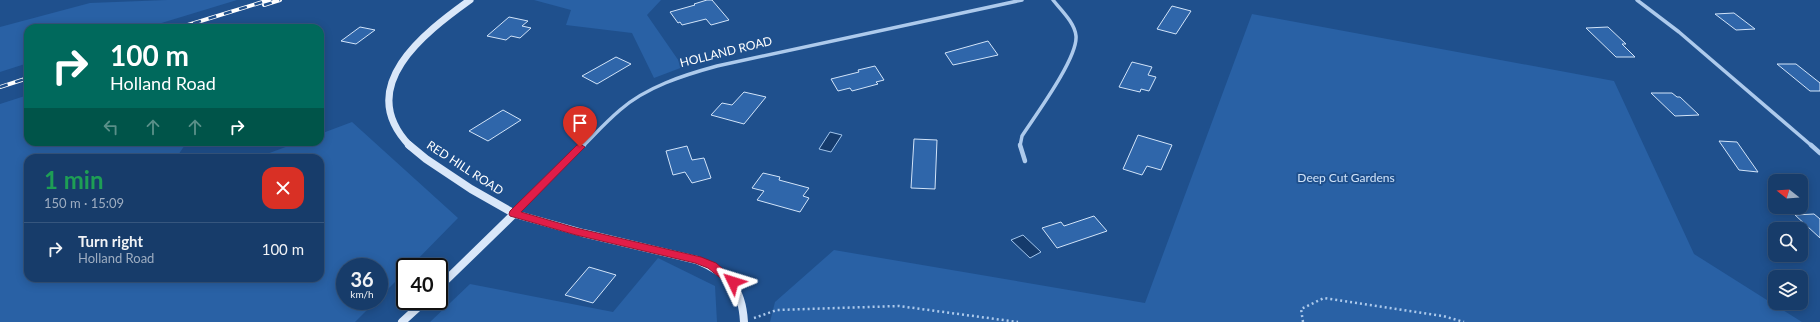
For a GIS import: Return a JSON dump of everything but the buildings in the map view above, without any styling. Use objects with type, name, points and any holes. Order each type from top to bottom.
[{"type":"street","name":"RED HILL ROAD","points":[[470,0],[420,38],[402,61],[391,84],[389,101],[391,116],[398,132],[408,145],[427,160],[514,214],[576,231],[697,260],[712,266],[728,278],[738,292],[744,305],[744,322]]},
{"type":"street","name":"HOLLAND ROAD","points":[[448,278],[621,109],[639,96],[693,72],[1022,0]]},
{"type":"street","points":[[1025,161],[1020,148],[1022,136],[1071,59],[1076,44],[1076,36],[1072,25],[1053,0]]},
{"type":"street","points":[[1637,0],[1679,32],[1820,153]]},
{"type":"street","points":[[402,322],[415,310]]},
{"type":"path","points":[[1303,322],[1300,309],[1324,298],[1444,316],[1464,322]]},
{"type":"path","points":[[744,322],[777,310],[899,306],[1018,322]]},
{"type":"green space","points":[[167,0],[237,0],[158,24],[24,24],[24,64],[0,72],[0,27],[90,3]]},
{"type":"green space","points":[[534,0],[661,0],[647,15],[683,67],[654,78],[632,33],[566,25],[571,10]]},
{"type":"green space","name":"Deep Cut Gardens","points":[[1252,14],[1614,81],[1694,254],[1768,301],[1768,310],[1783,310],[1802,322],[770,322],[775,302],[834,250],[1145,303]]},
{"type":"green space","points":[[24,96],[24,146],[184,146],[179,154],[24,154],[24,282],[324,282],[324,154],[267,154],[288,146],[324,146],[324,132],[352,122],[458,218],[419,258],[396,258],[396,281],[388,289],[388,258],[336,258],[336,310],[367,310],[355,322],[0,322],[0,104]]},
{"type":"green space","points":[[658,258],[715,286],[717,322],[430,322],[443,310],[448,310],[448,305],[470,284],[613,312]]},
{"type":"shaded area","points":[[830,132],[842,135],[831,152],[819,149]]},
{"type":"shaded area","points":[[1023,235],[1041,252],[1030,258],[1011,240]]},
{"type":"railway","points":[[191,24],[269,0]]},
{"type":"railway","points":[[264,5],[280,0]]},
{"type":"railway","points":[[0,87],[24,79]]},
{"type":"route","points":[[580,147],[514,214],[576,231],[697,260],[712,266],[733,282]]}]
